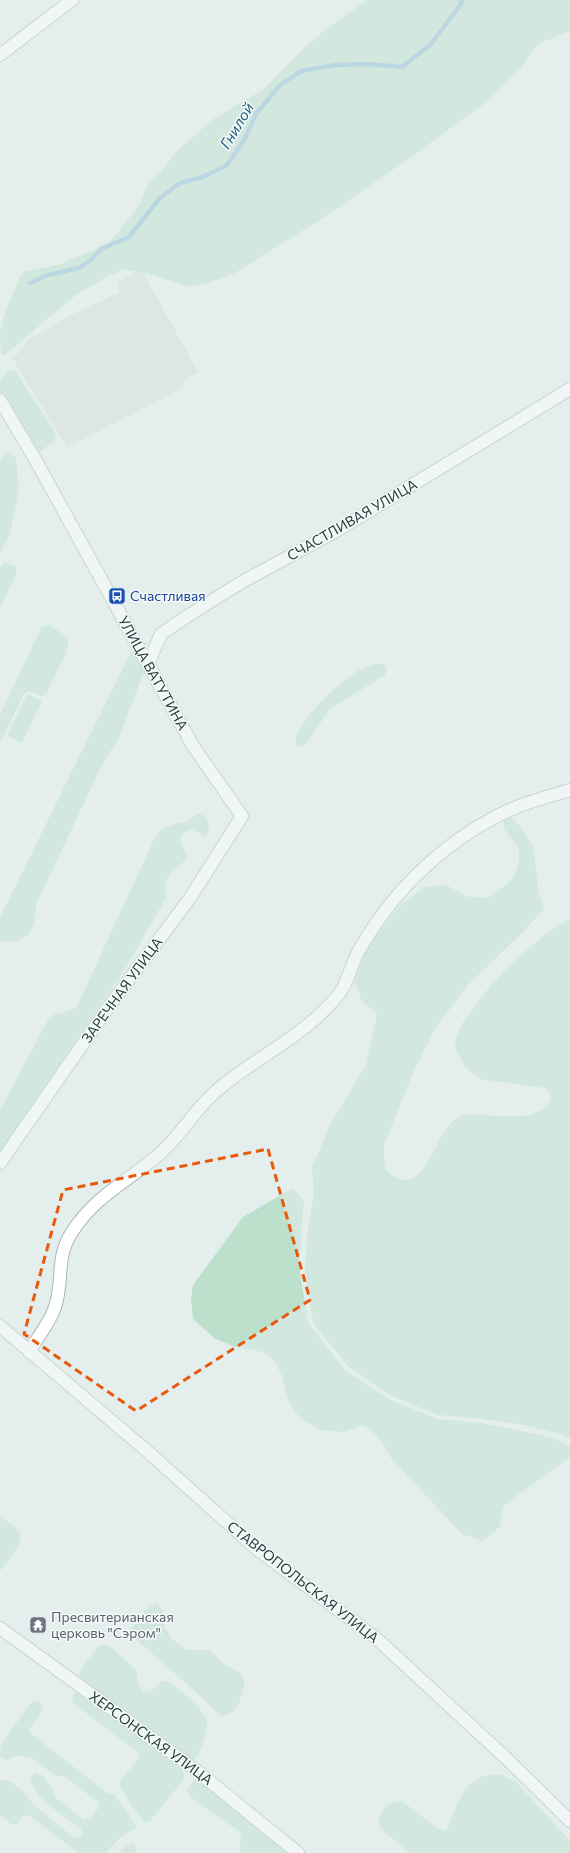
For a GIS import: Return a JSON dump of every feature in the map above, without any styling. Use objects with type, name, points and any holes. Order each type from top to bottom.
[{"type":"street","points":[[3,50],[72,0]]},
{"type":"street","name":"СЧАСТЛИВАЯ УЛИЦА","points":[[148,664],[161,634],[190,615],[242,582],[338,530],[570,389]]},
{"type":"street","name":"УЛИЦА ВАТУТИНА","points":[[0,400],[193,746],[242,816]]},
{"type":"street","points":[[29,1352],[54,1309],[59,1284],[59,1265],[62,1252],[72,1232],[87,1212],[110,1190],[158,1156],[215,1091],[289,1039],[331,1004],[343,989],[360,948],[383,914],[415,875],[461,838],[512,809],[570,790]]},
{"type":"street","name":"ЗАРЕЧНАЯ УЛИЦА","points":[[0,1163],[110,1005],[190,898],[242,816]]},
{"type":"street","name":"СТАВРОПОЛЬСКАЯ УЛИЦА","points":[[0,1326],[147,1451],[258,1550],[377,1639],[507,1759],[570,1821]]},
{"type":"street","name":"ХЕРСОНСКАЯ УЛИЦА","points":[[0,1628],[197,1771],[298,1853]]},
{"type":"highlighted area","points":[[268,1149],[310,1300],[136,1411],[24,1334],[63,1190]]},
{"type":"shaded area","points":[[141,269],[198,372],[182,381],[185,387],[67,447],[13,359],[30,339],[73,314],[119,293],[117,283]]},
{"type":"green space","points":[[367,0],[570,0],[570,31],[538,44],[522,66],[485,103],[414,155],[326,216],[235,273],[190,287],[156,276],[125,269],[108,276],[76,295],[6,354],[1,356],[0,331],[5,313],[20,276],[25,271],[58,265],[94,250],[112,240],[139,205],[148,184],[161,172],[176,152],[212,120],[264,89],[303,49],[325,30]]},
{"type":"green space","points":[[9,370],[16,372],[56,434],[55,440],[40,452],[36,452],[0,395],[0,382]]},
{"type":"green space","points":[[7,452],[16,458],[19,489],[10,533],[0,554],[0,460]]},
{"type":"green space","points":[[4,562],[16,567],[17,572],[0,608],[0,568]]},
{"type":"green space","points":[[50,625],[69,639],[66,653],[46,694],[41,696],[29,691],[24,694],[0,743],[0,715],[42,626]]},
{"type":"green space","points":[[134,650],[145,669],[119,738],[104,761],[37,902],[34,923],[31,931],[20,940],[10,942],[0,940],[0,917],[130,654]]},
{"type":"green space","points":[[379,663],[385,665],[387,669],[385,675],[330,709],[305,745],[302,747],[297,746],[296,738],[300,728],[319,704],[353,674],[363,668]]},
{"type":"green space","points":[[27,694],[42,701],[22,743],[7,736]]},
{"type":"green space","points":[[198,814],[204,815],[208,823],[209,828],[206,836],[202,837],[195,829],[192,828],[181,835],[180,841],[186,853],[187,859],[173,871],[167,879],[167,896],[127,966],[0,1152],[0,1110],[49,1018],[56,1014],[71,1010],[77,1006],[156,835],[164,828],[179,823],[184,823]]},
{"type":"green space","points":[[511,817],[520,826],[533,847],[539,894],[544,909],[523,932],[468,985],[436,1027],[412,1075],[384,1145],[385,1169],[399,1179],[410,1179],[419,1173],[427,1163],[441,1137],[449,1126],[457,1118],[462,1116],[476,1114],[510,1117],[522,1116],[535,1113],[548,1105],[551,1096],[545,1088],[480,1079],[466,1068],[457,1052],[455,1042],[461,1025],[488,989],[513,962],[547,933],[570,919],[570,1438],[524,1425],[483,1419],[438,1415],[391,1396],[348,1366],[313,1323],[305,1271],[307,1234],[314,1193],[312,1167],[330,1125],[366,1065],[377,1014],[362,1001],[354,981],[369,943],[399,907],[424,887],[446,885],[469,897],[488,898],[509,882],[515,875],[519,858],[516,844],[503,825],[505,819]]},
{"type":"green space","points":[[293,1188],[304,1201],[299,1266],[308,1322],[345,1370],[388,1399],[438,1419],[482,1423],[522,1431],[556,1439],[570,1446],[570,1457],[503,1506],[500,1527],[483,1541],[462,1534],[391,1458],[378,1436],[363,1425],[343,1432],[319,1430],[299,1417],[287,1398],[282,1376],[275,1362],[263,1352],[235,1347],[214,1338],[193,1319],[191,1300],[193,1285],[243,1217]]},
{"type":"green space","points":[[0,1516],[14,1526],[21,1535],[16,1550],[0,1571]]},
{"type":"green space","points":[[156,1603],[160,1606],[165,1616],[165,1627],[172,1639],[187,1650],[210,1650],[222,1663],[239,1672],[245,1681],[239,1703],[232,1712],[221,1716],[132,1636],[131,1629],[136,1621],[145,1611]]},
{"type":"green space","points":[[99,1645],[106,1645],[112,1648],[136,1670],[139,1685],[143,1691],[149,1692],[164,1681],[182,1691],[201,1711],[205,1716],[207,1725],[201,1747],[195,1759],[189,1759],[81,1682],[79,1675],[81,1669]]},
{"type":"green space","points":[[80,1692],[181,1767],[185,1778],[150,1821],[145,1822],[130,1804],[120,1786],[120,1782],[139,1757],[139,1753],[73,1703],[72,1698],[74,1693]]},
{"type":"green space","points":[[34,1701],[39,1701],[43,1706],[41,1713],[30,1728],[29,1732],[107,1793],[114,1794],[136,1826],[134,1829],[122,1836],[106,1853],[78,1853],[29,1815],[23,1816],[16,1825],[11,1824],[0,1815],[0,1781],[7,1780],[21,1789],[34,1805],[73,1837],[78,1838],[82,1834],[81,1829],[51,1807],[38,1794],[30,1778],[35,1773],[44,1777],[51,1787],[55,1797],[84,1820],[90,1818],[94,1814],[99,1803],[64,1776],[56,1776],[33,1759],[18,1755],[8,1760],[0,1757],[1,1744],[30,1704]]},
{"type":"green space","points":[[500,1774],[516,1782],[570,1841],[570,1853],[410,1853],[381,1829],[379,1819],[384,1809],[392,1803],[402,1801],[440,1830],[446,1831],[462,1794],[472,1782],[481,1777]]},
{"type":"green space","points":[[198,1779],[290,1853],[240,1853],[240,1832],[190,1797],[187,1790],[194,1780]]},
{"type":"green space","points":[[133,1843],[137,1848],[136,1853],[118,1853],[127,1845]]},
{"type":"waterway","name":"Гнилой","points":[[30,283],[48,275],[79,268],[92,259],[101,249],[129,237],[160,198],[180,183],[203,177],[227,165],[244,140],[256,114],[279,86],[301,71],[336,65],[367,64],[402,67],[431,44],[461,4],[462,0]]},
{"type":"place","name":"Счастливая","points":[[117,596]]},
{"type":"place","name":"Пресвитерианская церковь \"Сэром\"","points":[[38,1625]]}]
